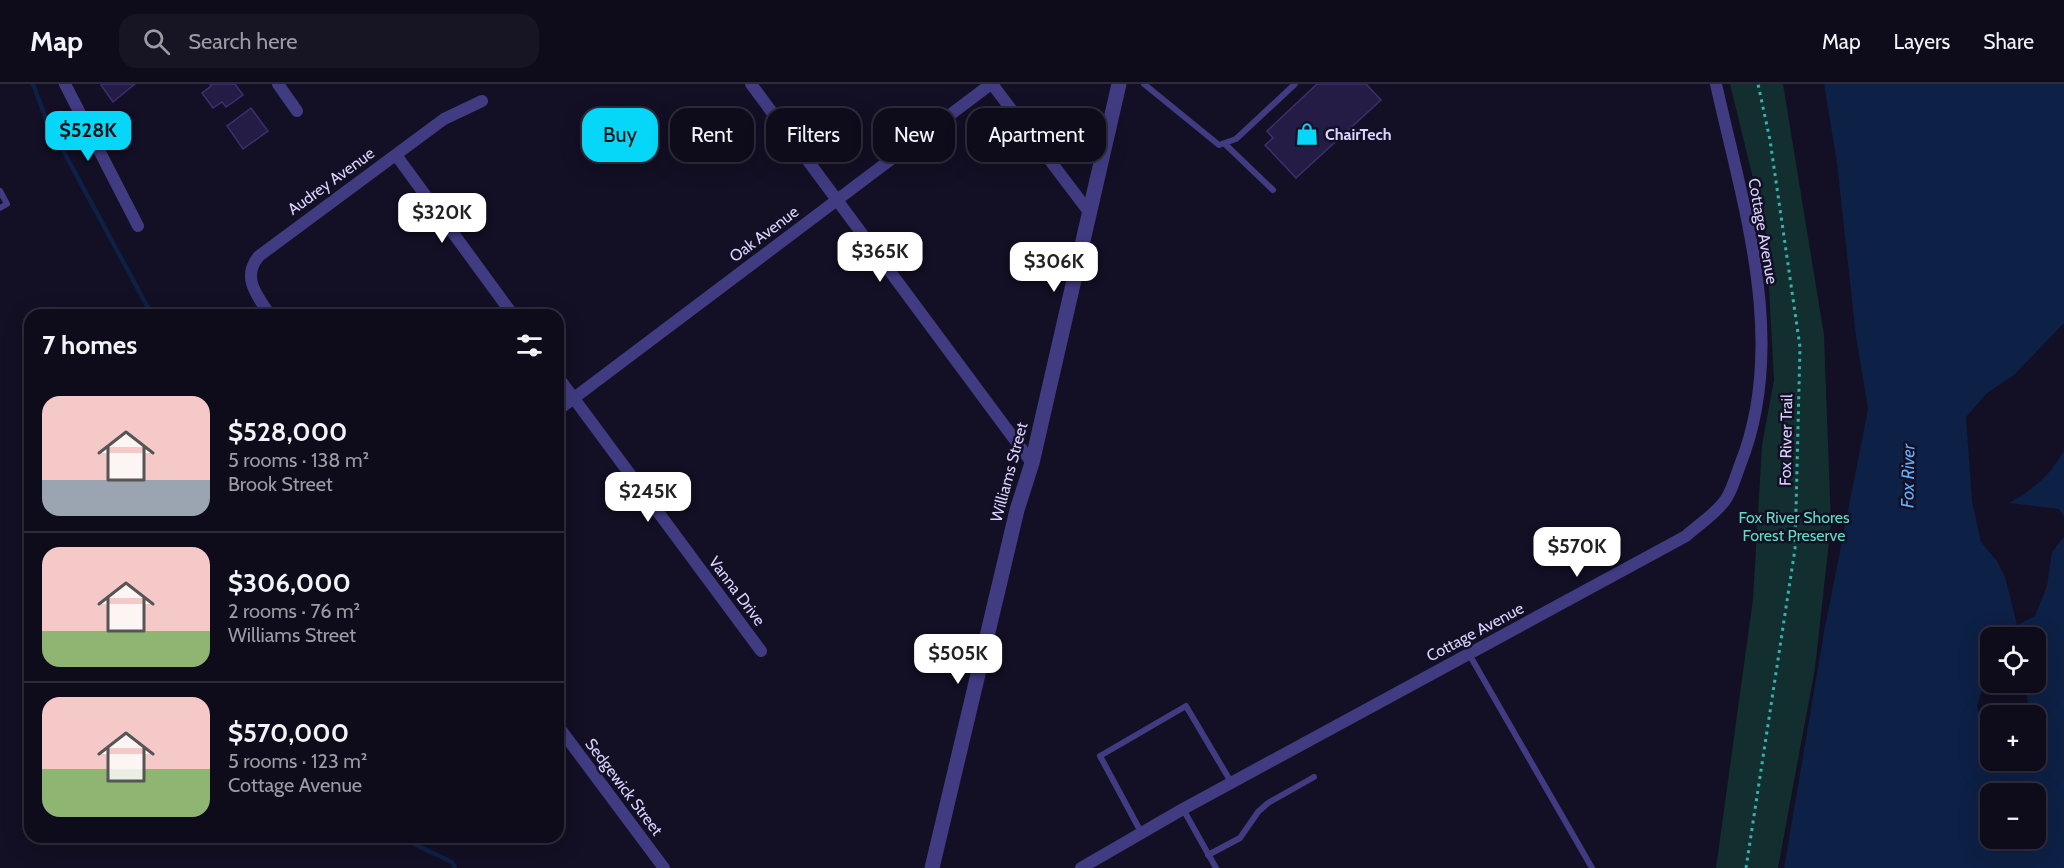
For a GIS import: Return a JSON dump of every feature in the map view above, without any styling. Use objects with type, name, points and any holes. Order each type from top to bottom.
[{"type":"street","points":[[65,84],[138,226]]},
{"type":"street","points":[[278,84],[297,111]]},
{"type":"street","points":[[751,84],[1032,463]]},
{"type":"street","points":[[991,84],[1089,213]]},
{"type":"street","name":"Oak Avenue","points":[[564,406],[991,84]]},
{"type":"street","name":"Williams Street","points":[[932,868],[1017,510],[1032,463],[1119,84]]},
{"type":"street","name":"Cottage Avenue","points":[[1081,868],[1183,808],[1686,536],[1726,500],[1749,444],[1761,385],[1763,327],[1746,222],[1716,84]]},
{"type":"street","name":"Audrey Avenue","points":[[267,309],[251,282],[250,272],[256,259],[444,119],[482,101]]},
{"type":"street","points":[[396,155],[509,309]]},
{"type":"street","name":"Vanna Drive","points":[[564,385],[761,651]]},
{"type":"street","name":"Sedgewick Street","points":[[564,734],[664,868]]},
{"type":"lane","points":[[1144,84],[1213,143],[1225,144],[1236,139],[1295,84]]},
{"type":"lane","points":[[1225,144],[1273,190]]},
{"type":"lane","points":[[0,191],[7,204],[0,208]]},
{"type":"lane","points":[[1469,654],[1592,868]]},
{"type":"lane","points":[[1141,832],[1100,756],[1186,706],[1231,782]]},
{"type":"lane","points":[[1208,855],[1240,838],[1258,812],[1268,803],[1314,777]]},
{"type":"lane","points":[[1183,808],[1216,868]]},
{"type":"path","name":"Fox River Trail","points":[[1746,868],[1795,549],[1800,347],[1770,140],[1758,84]]},
{"type":"green space","name":"Fox River Shores Forest Preserve","points":[[1730,84],[1783,84],[1824,335],[1831,524],[1815,668],[1778,868],[1716,868],[1753,599],[1762,445],[1774,380],[1766,232]]},
{"type":"water","name":"Fox River","points":[[1824,84],[2064,84],[2064,323],[2014,375],[1987,393],[1966,417],[1972,501],[1981,542],[1997,561],[2005,577],[2017,625],[2035,616],[2047,586],[2052,552],[2064,537],[2064,868],[1784,868],[1824,632],[1868,409],[1856,337],[1837,163]],"holes":[[[1980,627],[2046,627],[2046,693],[2027,693],[2028,705],[2046,705],[2046,771],[1980,771],[1980,715],[1977,706],[1981,693]]]},
{"type":"water","points":[[2064,451],[2064,517],[2059,509],[2009,503],[2040,481],[2053,468]]},
{"type":"building","points":[[102,84],[135,84],[113,102],[101,85]]},
{"type":"building","points":[[210,84],[235,84],[243,95],[226,107],[222,102],[213,108],[202,93],[211,86]]},
{"type":"building","name":"ChairTech","points":[[1317,84],[1366,84],[1381,100],[1296,178],[1265,145],[1273,138],[1267,131]]},
{"type":"building","points":[[251,108],[268,131],[243,149],[227,126]]},
{"type":"waterway","points":[[33,84],[46,119],[149,309]]},
{"type":"waterway","points":[[412,843],[452,862],[455,868]]},
{"type":"place","name":"ChairTech","points":[[1307,134]]}]
